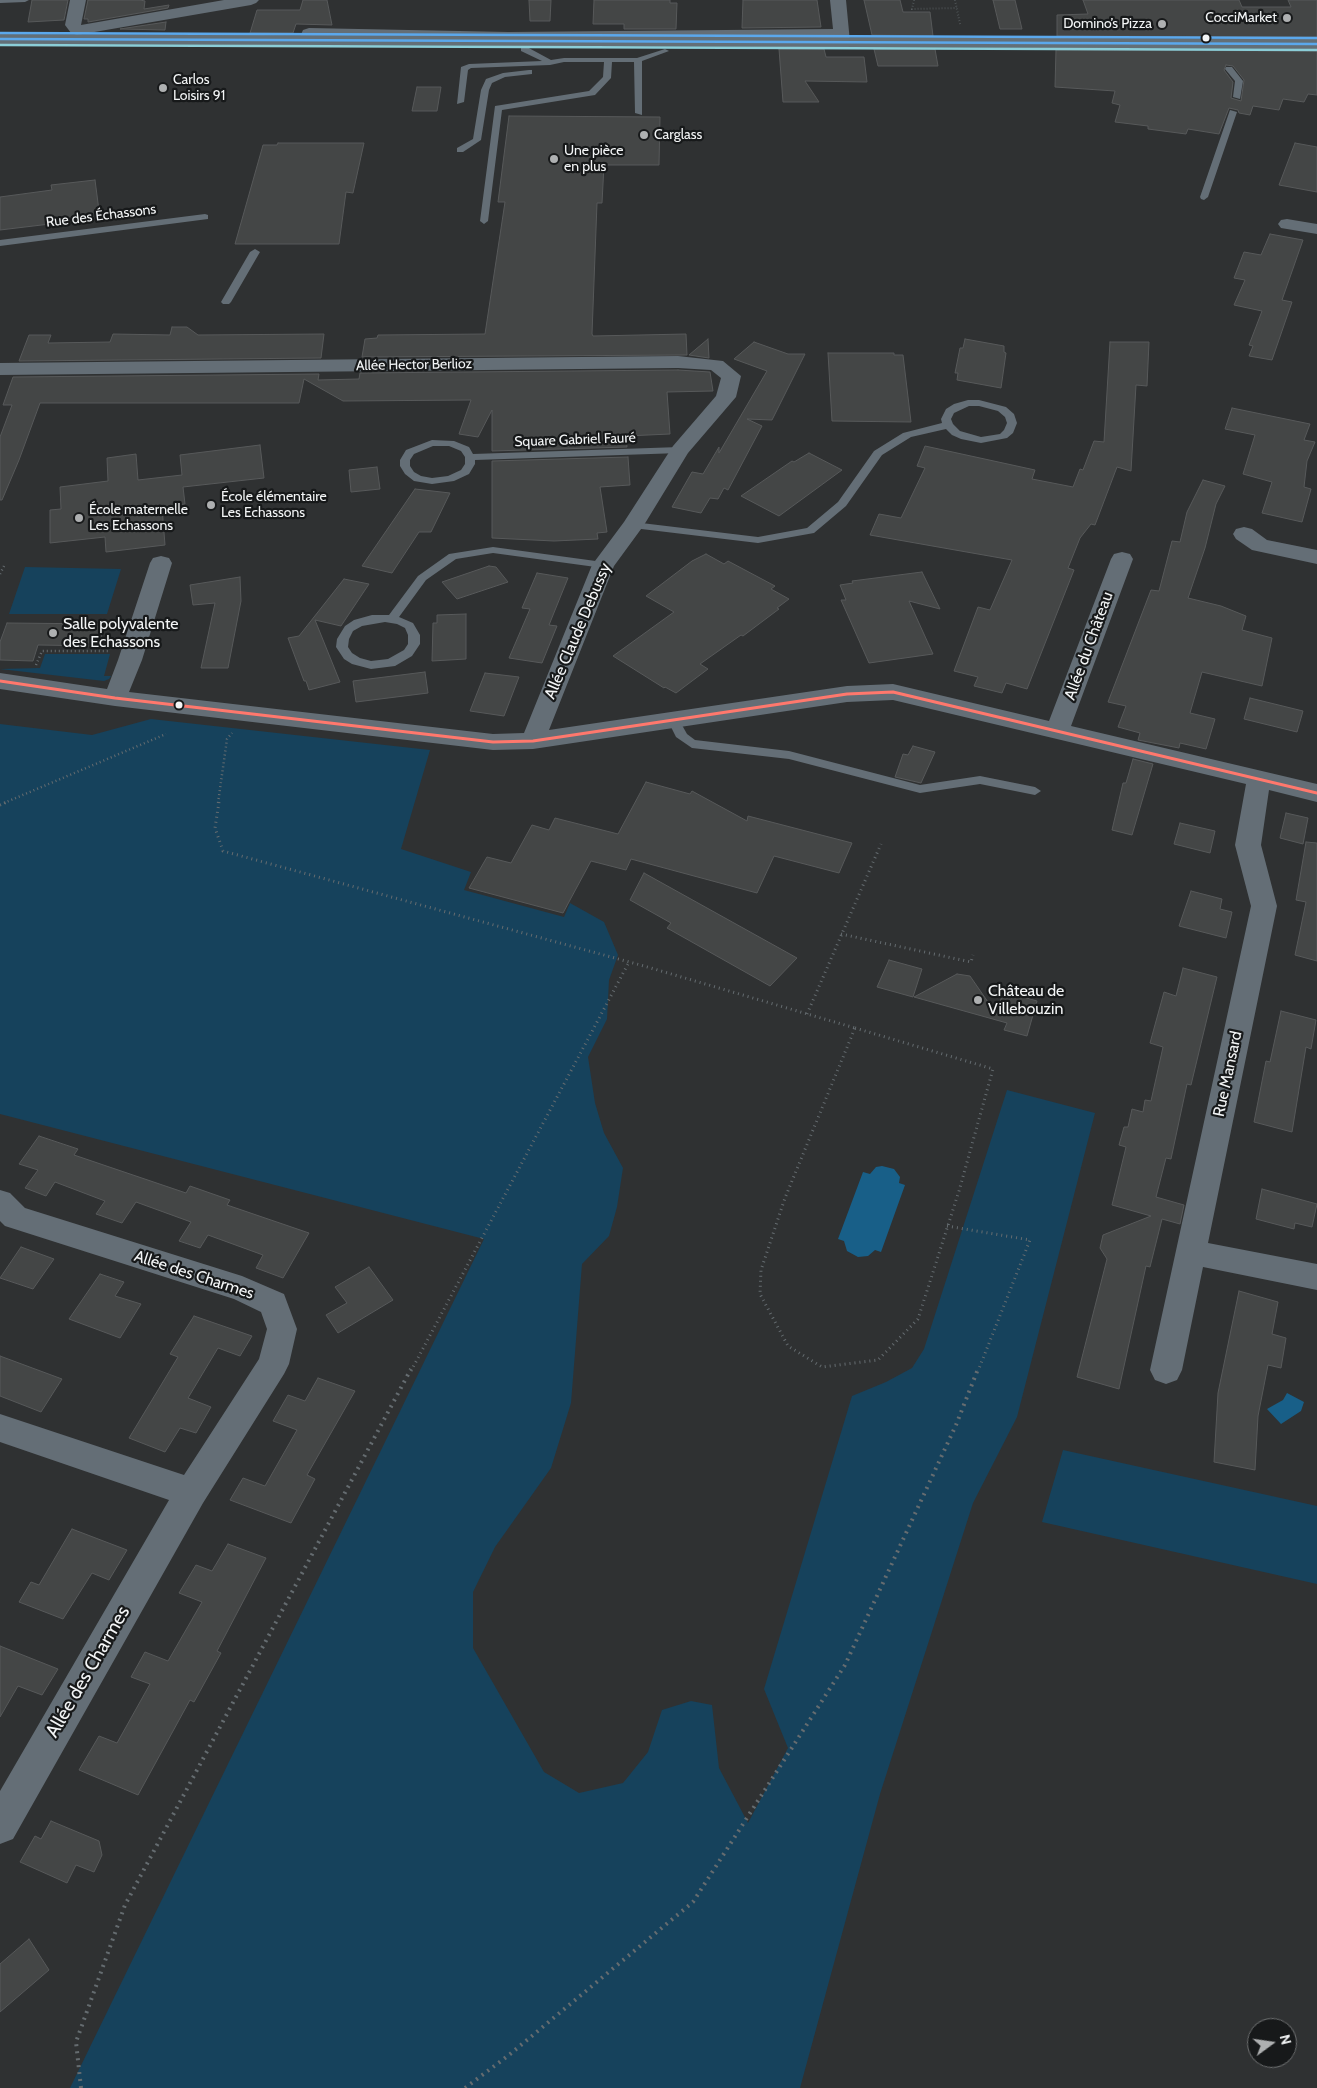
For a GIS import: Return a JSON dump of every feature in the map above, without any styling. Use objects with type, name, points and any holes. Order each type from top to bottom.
[{"type":"main road","points":[[0,39],[841,38],[1317,44]]},
{"type":"main road","points":[[0,48],[524,42],[665,50],[1223,55],[1317,52]]},
{"type":"street","points":[[77,30],[73,25],[78,0]]},
{"type":"street","points":[[44,39],[56,34],[77,30],[251,0]]},
{"type":"street","points":[[307,39],[309,33],[415,34],[524,42],[841,38],[838,0]]},
{"type":"street","points":[[484,39],[524,42]]},
{"type":"street","points":[[1287,224],[1317,229]]},
{"type":"street","name":"Allée Hector Berlioz","points":[[0,369],[668,362],[716,365],[731,376],[726,397],[680,450]]},
{"type":"street","name":"Allée Claude Debussy","points":[[533,741],[603,565],[633,525],[680,450]]},
{"type":"street","points":[[1244,534],[1260,545],[1317,557]]},
{"type":"street","name":"Allée du Château","points":[[1057,732],[1122,559]]},
{"type":"street","points":[[115,698],[130,660],[161,563]]},
{"type":"street","points":[[0,681],[115,698],[493,742],[533,741],[847,694],[892,692],[1317,793]]},
{"type":"street","name":"Rue Mansard","points":[[1166,1370],[1264,906],[1248,845],[1259,780]]},
{"type":"street","name":"Allée des Charmes","points":[[0,1202],[15,1217],[242,1289],[273,1302],[282,1328],[273,1364],[191,1492],[0,1826]]},
{"type":"street","points":[[1190,1252],[1317,1277]]},
{"type":"street","points":[[0,1428],[191,1492]]},
{"type":"lane","points":[[0,1],[25,0]]},
{"type":"lane","points":[[415,34],[438,39]]},
{"type":"lane","points":[[460,150],[477,140],[485,90],[489,81],[503,75],[550,70],[552,66],[524,42]]},
{"type":"lane","points":[[460,102],[464,69],[469,66],[549,63],[564,60],[638,60],[665,50]]},
{"type":"lane","points":[[484,221],[498,108],[592,92],[607,78],[608,60]]},
{"type":"lane","points":[[638,60],[639,113]]},
{"type":"lane","points":[[1229,69],[1239,81],[1237,98]]},
{"type":"lane","points":[[1204,197],[1233,112]]},
{"type":"lane","name":"Rue des Échassons","points":[[0,242],[205,217]]},
{"type":"lane","points":[[226,302],[255,252]]},
{"type":"lane","points":[[979,402],[1002,409],[1010,416],[1012,423],[1009,431],[1002,436],[981,440],[956,433],[948,425],[946,419],[951,410],[958,406],[979,402]]},
{"type":"lane","points":[[633,525],[758,540],[810,531],[842,504],[878,453],[907,435],[948,425]]},
{"type":"lane","points":[[444,442],[457,445],[465,449],[470,457],[470,464],[465,472],[444,481],[418,478],[410,474],[405,466],[405,460],[410,452],[432,443],[444,442]]},
{"type":"lane","name":"Square Gabriel Fauré","points":[[470,457],[680,450]]},
{"type":"lane","points":[[392,619],[422,578],[453,556],[493,550],[603,565]]},
{"type":"lane","points":[[372,619],[392,619],[408,626],[414,635],[414,644],[402,658],[384,664],[371,665],[356,662],[348,656],[343,649],[342,639],[349,629],[358,623],[372,619]]},
{"type":"lane","points":[[674,721],[682,737],[692,744],[789,755],[920,789],[980,780],[1035,791]]},
{"type":"path","points":[[914,0],[912,9],[957,8]]},
{"type":"path","points":[[955,0],[958,14]]},
{"type":"path","points":[[0,574],[5,564]]},
{"type":"path","points":[[27,665],[36,665],[42,651],[111,651]]},
{"type":"path","points":[[248,713],[227,739],[215,828],[223,852],[629,962],[855,1028],[993,1069],[948,1226],[918,1319],[878,1360],[822,1367],[788,1346],[760,1294],[761,1270],[786,1198],[855,1028]]},
{"type":"path","points":[[0,804],[166,734]]},
{"type":"path","points":[[806,1014],[881,844]]},
{"type":"path","points":[[841,934],[971,962],[973,954]]},
{"type":"path","points":[[81,2088],[76,2042],[125,1905],[629,962]]},
{"type":"path","points":[[465,2088],[509,2055],[693,1902],[845,1665],[956,1425],[1030,1240],[948,1226]]},
{"type":"shaded area","points":[[25,567],[121,569],[107,614],[9,614]]},
{"type":"shaded area","points":[[45,654],[110,654],[104,676],[111,676],[104,681],[0,669],[40,668]]},
{"type":"shaded area","points":[[151,719],[430,750],[401,849],[471,872],[464,890],[564,917],[570,903],[604,922],[618,955],[609,980],[607,1019],[588,1057],[595,1103],[604,1133],[623,1168],[617,1207],[609,1236],[582,1264],[571,1403],[551,1468],[495,1547],[473,1592],[473,1648],[544,1772],[579,1793],[623,1783],[648,1752],[662,1710],[691,1701],[712,1705],[719,1768],[748,1823],[788,1748],[764,1689],[852,1396],[886,1382],[912,1368],[924,1349],[1007,1090],[1095,1113],[1017,1417],[973,1503],[880,1794],[800,2088],[70,2088],[484,1239],[0,1114],[0,724],[92,735]]},
{"type":"shaded area","points":[[882,1166],[894,1169],[900,1177],[899,1183],[905,1185],[881,1252],[875,1250],[868,1256],[858,1257],[847,1251],[844,1241],[838,1239],[863,1172],[870,1174],[876,1167]]},
{"type":"shaded area","points":[[1287,1393],[1304,1402],[1301,1411],[1281,1424],[1267,1409],[1283,1400]]},
{"type":"shaded area","points":[[1063,1450],[1317,1506],[1317,1584],[1042,1522]]},
{"type":"building","points":[[32,0],[68,0],[64,20],[28,22]]},
{"type":"building","points":[[88,0],[140,0],[145,1],[144,9],[169,5],[168,8],[88,22],[88,19],[84,19]]},
{"type":"building","points":[[303,0],[327,0],[332,25],[296,24],[293,33],[250,33],[257,10],[300,10]]},
{"type":"building","points":[[529,0],[551,0],[550,21],[530,21]]},
{"type":"building","points":[[594,0],[670,0],[670,3],[677,3],[676,29],[624,29],[624,24],[593,24]]},
{"type":"building","points":[[743,0],[817,0],[821,27],[742,28]]},
{"type":"building","points":[[864,0],[900,0],[903,12],[930,12],[933,36],[872,35]]},
{"type":"building","points":[[993,0],[1015,0],[1022,29],[1000,29]]},
{"type":"building","points":[[1083,0],[1239,0],[1242,7],[1291,7],[1288,0],[1317,0],[1317,37],[1057,36],[1057,15],[1088,14]]},
{"type":"building","points":[[166,22],[165,30],[120,29]]},
{"type":"building","points":[[779,49],[824,49],[826,57],[864,57],[867,82],[805,81],[819,102],[783,102]]},
{"type":"building","points":[[874,49],[935,49],[938,66],[878,66]]},
{"type":"building","points":[[1056,50],[1317,51],[1317,95],[1308,94],[1304,102],[1283,99],[1279,110],[1253,106],[1250,115],[1239,113],[1238,110],[1229,108],[1219,134],[1188,129],[1186,134],[1148,129],[1148,126],[1115,122],[1120,105],[1112,103],[1115,91],[1055,87]],"holes":[[[1226,65],[1233,66],[1244,80],[1241,101],[1231,98],[1233,82],[1224,70]]]},
{"type":"building","points":[[417,87],[441,87],[437,111],[412,111]]},
{"type":"building","points":[[509,116],[660,117],[659,165],[604,165],[602,203],[597,203],[592,334],[593,336],[686,334],[687,355],[362,357],[365,339],[377,338],[378,335],[485,334],[505,202],[498,202]]},
{"type":"building","points":[[278,143],[364,143],[353,193],[346,192],[339,244],[235,244],[263,145],[277,145]]},
{"type":"building","points":[[1295,143],[1317,147],[1317,192],[1279,185]]},
{"type":"building","points":[[95,180],[100,218],[0,230],[0,197],[52,190],[51,185]]},
{"type":"building","points":[[1270,234],[1303,240],[1282,300],[1292,302],[1272,360],[1249,356],[1253,346],[1249,345],[1262,311],[1234,305],[1245,280],[1234,278],[1244,252],[1261,255]]},
{"type":"building","points":[[172,327],[187,327],[198,335],[324,334],[321,358],[19,361],[29,335],[51,335],[48,343],[110,342],[113,334],[170,335]]},
{"type":"building","points":[[708,339],[709,358],[689,355]]},
{"type":"building","points":[[965,339],[1004,346],[1004,352],[1006,353],[1001,388],[957,380],[958,373],[955,373],[960,348],[963,348]]},
{"type":"building","points":[[754,342],[788,354],[805,354],[772,420],[747,419],[762,426],[728,490],[724,488],[718,499],[710,498],[701,513],[672,507],[692,472],[703,474],[719,447],[719,453],[767,371],[734,359]]},
{"type":"building","points":[[1110,342],[1149,342],[1147,386],[1136,385],[1131,471],[1117,467],[1095,525],[1091,524],[1080,538],[1068,568],[1074,570],[1027,689],[1006,683],[1002,693],[974,686],[978,677],[954,671],[978,607],[990,610],[1012,560],[870,535],[879,514],[901,518],[925,468],[917,466],[925,446],[1035,470],[1032,479],[1073,487],[1080,469],[1083,470],[1094,441],[1104,442]]},
{"type":"building","points":[[828,353],[894,353],[894,355],[903,355],[911,422],[832,421]]},
{"type":"building","points":[[678,370],[710,372],[713,391],[667,392],[670,434],[626,436],[627,447],[492,451],[492,410],[478,437],[459,434],[471,400],[343,401],[304,379],[299,403],[40,403],[19,460],[2,500],[0,500],[0,437],[12,405],[3,405],[13,377],[319,374],[318,380],[359,379],[360,373]]},
{"type":"building","points":[[1232,408],[1310,424],[1304,440],[1315,442],[1307,461],[1304,487],[1311,489],[1302,522],[1262,513],[1272,482],[1243,474],[1255,435],[1225,429]]},
{"type":"building","points":[[260,445],[264,478],[183,487],[185,504],[162,507],[165,545],[106,552],[105,537],[50,543],[50,510],[61,509],[60,487],[108,481],[107,458],[136,454],[138,480],[182,475],[180,455]]},
{"type":"building","points":[[809,453],[842,470],[779,516],[741,496],[792,461],[794,462]]},
{"type":"building","points":[[628,457],[630,485],[600,487],[607,532],[597,533],[598,539],[554,541],[492,538],[492,461]]},
{"type":"building","points":[[377,467],[380,489],[351,492],[349,470]]},
{"type":"building","points":[[1203,480],[1225,486],[1216,504],[1205,548],[1188,598],[1221,606],[1246,616],[1242,630],[1272,638],[1262,686],[1202,672],[1190,713],[1215,719],[1206,749],[1180,743],[1179,748],[1138,740],[1140,733],[1118,727],[1126,706],[1108,702],[1151,590],[1159,591],[1172,541],[1180,542],[1187,512]]},
{"type":"building","points":[[415,489],[450,493],[431,532],[419,532],[392,573],[362,566]]},
{"type":"building","points":[[706,554],[724,564],[728,561],[775,586],[771,589],[789,599],[777,608],[779,609],[743,636],[741,635],[700,664],[708,669],[676,693],[664,688],[613,656],[674,612],[646,596],[692,561]]},
{"type":"building","points":[[489,566],[496,567],[508,582],[457,599],[442,582]]},
{"type":"building","points":[[922,572],[940,609],[909,601],[933,654],[869,663],[841,600],[846,600],[840,585],[853,583],[852,581]]},
{"type":"building","points":[[537,573],[568,578],[549,625],[557,626],[542,663],[509,658],[530,609],[522,608]]},
{"type":"building","points":[[240,577],[241,601],[228,668],[201,668],[215,603],[193,605],[190,585]]},
{"type":"building","points":[[344,579],[369,584],[341,626],[315,620],[340,682],[309,690],[288,638],[299,636]]},
{"type":"building","points":[[466,614],[466,659],[432,661],[433,623],[437,623],[437,615]]},
{"type":"building","name":"Salle polyvalente des Echassons","points":[[7,623],[105,624],[98,646],[38,645],[33,661],[0,660],[0,642]]},
{"type":"building","points":[[425,672],[428,693],[356,702],[353,681]]},
{"type":"building","points":[[485,673],[519,677],[504,716],[470,711]]},
{"type":"building","points":[[1250,698],[1303,711],[1297,732],[1244,719]]},
{"type":"building","points":[[913,746],[935,752],[921,783],[895,777],[903,754],[908,755]]},
{"type":"building","points":[[1133,759],[1153,764],[1132,835],[1112,830],[1123,783],[1126,783]]},
{"type":"building","points":[[646,782],[690,794],[692,791],[747,821],[748,816],[852,843],[839,873],[774,856],[757,893],[631,859],[626,870],[591,861],[563,913],[469,888],[487,857],[511,863],[532,825],[549,830],[555,818],[618,834]]},
{"type":"building","points":[[1286,813],[1308,818],[1303,844],[1280,838]]},
{"type":"building","points":[[1180,823],[1215,831],[1210,853],[1174,844]]},
{"type":"building","points":[[1306,842],[1317,843],[1317,961],[1295,955],[1306,902],[1296,900]]},
{"type":"building","points":[[644,873],[797,958],[770,986],[667,928],[671,923],[630,900]]},
{"type":"building","points":[[1191,891],[1222,899],[1220,909],[1232,912],[1226,938],[1179,926]]},
{"type":"building","points":[[889,960],[922,969],[913,997],[877,987]]},
{"type":"building","points":[[1183,968],[1217,977],[1191,1085],[1187,1084],[1171,1159],[1166,1158],[1156,1197],[1184,1205],[1180,1224],[1162,1219],[1150,1267],[1146,1266],[1119,1389],[1077,1377],[1107,1259],[1100,1248],[1103,1235],[1151,1216],[1112,1205],[1126,1147],[1119,1145],[1124,1127],[1128,1127],[1132,1109],[1143,1112],[1145,1100],[1151,1101],[1163,1047],[1150,1043],[1164,992],[1176,996]]},
{"type":"building","points":[[957,974],[970,976],[997,1015],[1003,991],[1037,1001],[1027,1036],[1004,1030],[1007,1023],[914,997]]},
{"type":"building","points":[[1281,1011],[1316,1020],[1311,1049],[1306,1047],[1292,1132],[1254,1122],[1266,1061],[1270,1062]]},
{"type":"building","points":[[39,1136],[78,1149],[74,1155],[186,1193],[190,1186],[230,1200],[227,1205],[309,1233],[283,1278],[256,1268],[263,1255],[208,1235],[200,1248],[179,1241],[191,1222],[136,1202],[122,1223],[96,1214],[105,1201],[55,1182],[46,1196],[25,1188],[38,1170],[19,1164]]},
{"type":"building","points":[[1262,1189],[1317,1204],[1312,1227],[1295,1223],[1294,1229],[1256,1219]]},
{"type":"building","points":[[21,1247],[54,1259],[33,1289],[0,1278]]},
{"type":"building","points":[[369,1267],[393,1300],[338,1333],[326,1315],[347,1303],[335,1287]]},
{"type":"building","points":[[100,1274],[124,1282],[115,1296],[141,1304],[120,1338],[69,1319]]},
{"type":"building","points":[[1239,1291],[1278,1302],[1272,1334],[1286,1338],[1281,1368],[1268,1365],[1258,1416],[1255,1470],[1214,1462],[1218,1393]]},
{"type":"building","points":[[194,1316],[252,1336],[240,1356],[218,1348],[188,1398],[211,1407],[196,1433],[180,1428],[165,1452],[129,1438],[178,1357],[170,1354]]},
{"type":"building","points":[[0,1356],[62,1379],[41,1412],[0,1396]]},
{"type":"building","points":[[318,1378],[355,1391],[307,1475],[315,1479],[291,1523],[230,1500],[243,1478],[265,1486],[297,1430],[273,1421],[288,1395],[305,1401]]},
{"type":"building","points":[[72,1529],[127,1550],[109,1580],[92,1573],[63,1619],[19,1602],[31,1582],[39,1585]]},
{"type":"building","points":[[228,1544],[266,1558],[217,1651],[221,1653],[194,1702],[190,1700],[138,1795],[79,1770],[99,1736],[117,1743],[150,1684],[131,1677],[145,1652],[168,1661],[202,1602],[179,1593],[196,1565],[212,1571]]},
{"type":"building","points":[[0,1646],[58,1669],[42,1695],[18,1686],[0,1717]]},
{"type":"building","points":[[51,1821],[99,1841],[102,1855],[94,1872],[76,1865],[67,1883],[20,1862],[35,1836],[41,1839]]},
{"type":"building","points":[[29,1939],[49,1970],[0,2012],[0,1964]]},
{"type":"transit line","points":[[0,33],[1317,38]]},
{"type":"transit line","points":[[0,39],[1317,44]]},
{"type":"transit line","points":[[0,45],[1317,50]]},
{"type":"transit line","points":[[0,681],[115,698],[493,742],[533,741],[847,694],[893,692],[1317,793]]},
{"type":"place","name":"CocciMarket","points":[[1287,18]]},
{"type":"place","name":"Domino’s Pizza","points":[[1162,24]]},
{"type":"place","name":"Carlos Loisirs 91","points":[[163,88]]},
{"type":"place","name":"Carglass","points":[[644,135]]},
{"type":"place","name":"Une pièce en plus","points":[[554,159]]},
{"type":"place","name":"École élémentaire Les Echassons","points":[[211,505]]},
{"type":"place","name":"École maternelle Les Echassons","points":[[79,518]]},
{"type":"place","name":"Salle polyvalente des Echassons","points":[[53,633]]},
{"type":"place","name":"Château de Villebouzin","points":[[978,1000]]}]
